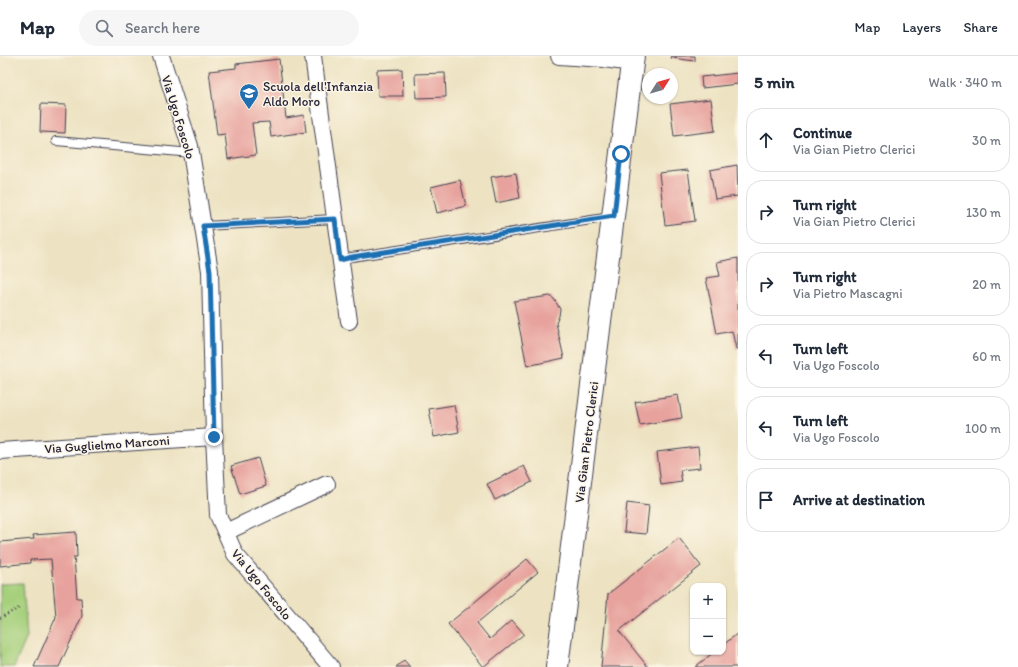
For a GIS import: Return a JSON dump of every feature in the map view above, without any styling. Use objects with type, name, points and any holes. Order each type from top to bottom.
[{"type":"main road","name":"Via Gian Pietro Clerici","points":[[557,667],[633,59]]},
{"type":"street","name":"Via Ugo Foscolo","points":[[161,56],[192,153],[210,271],[214,437],[218,515],[235,554],[331,667]]},
{"type":"street","points":[[313,56],[349,321]]},
{"type":"street","points":[[559,56],[633,59]]},
{"type":"street","name":"Via Guglielmo Marconi","points":[[0,451],[214,437]]},
{"type":"street","points":[[226,532],[327,484]]},
{"type":"lane","points":[[56,141],[192,153]]},
{"type":"lane","points":[[340,260],[614,216]]},
{"type":"lane","points":[[203,226],[335,219]]},
{"type":"path","points":[[0,618],[19,608]]},
{"type":"green space","points":[[23,583],[27,637],[14,667],[0,667],[0,584]]},
{"type":"building","points":[[672,56],[695,56],[695,61],[671,58]]},
{"type":"building","points":[[279,59],[286,118],[304,115],[306,132],[271,137],[269,122],[252,123],[256,155],[228,159],[225,134],[217,135],[209,71],[236,68],[236,64]]},
{"type":"building","points":[[402,69],[403,96],[378,96],[377,70]]},
{"type":"building","points":[[445,73],[446,97],[416,98],[415,74]]},
{"type":"building","points":[[738,73],[738,84],[702,88],[701,77]]},
{"type":"building","points":[[711,99],[715,131],[674,136],[670,104]]},
{"type":"building","points":[[41,104],[66,105],[65,133],[40,132]]},
{"type":"building","points":[[737,165],[738,196],[715,199],[710,170]]},
{"type":"building","points":[[688,170],[695,221],[665,225],[659,173]]},
{"type":"building","points":[[516,173],[520,198],[496,203],[491,177]]},
{"type":"building","points":[[460,180],[466,206],[437,213],[431,187]]},
{"type":"building","points":[[738,258],[738,349],[736,349],[732,331],[717,334],[706,278],[720,276],[717,262]]},
{"type":"building","points":[[550,296],[554,299],[560,309],[556,323],[564,358],[527,366],[514,301]]},
{"type":"building","points":[[678,395],[682,418],[640,425],[635,402]]},
{"type":"building","points":[[454,405],[459,432],[434,437],[429,409]]},
{"type":"building","points":[[698,447],[700,468],[680,470],[682,482],[661,485],[657,452]]},
{"type":"building","points":[[258,458],[266,486],[240,494],[231,466]]},
{"type":"building","points":[[524,466],[532,482],[495,500],[487,484]]},
{"type":"building","points":[[627,503],[649,506],[646,534],[624,532]]},
{"type":"building","points":[[76,532],[77,557],[74,557],[77,598],[81,598],[82,616],[59,667],[34,667],[56,617],[51,559],[30,560],[30,563],[0,566],[0,542],[34,539],[33,535]]},
{"type":"building","points":[[679,538],[701,566],[619,631],[648,667],[601,667],[608,594]]},
{"type":"building","points":[[527,559],[538,572],[477,623],[490,639],[512,620],[524,634],[483,667],[448,624]]},
{"type":"building","points":[[738,633],[738,667],[695,667],[710,655],[726,655],[726,643]]},
{"type":"building","points":[[404,660],[410,667],[396,667]]},
{"type":"place","name":"Scuola dell'Infanzia Aldo Moro","points":[[249,110]]},
{"type":"route","points":[[214,437],[210,271],[203,226],[335,219],[340,260],[614,216],[621,154]]}]
